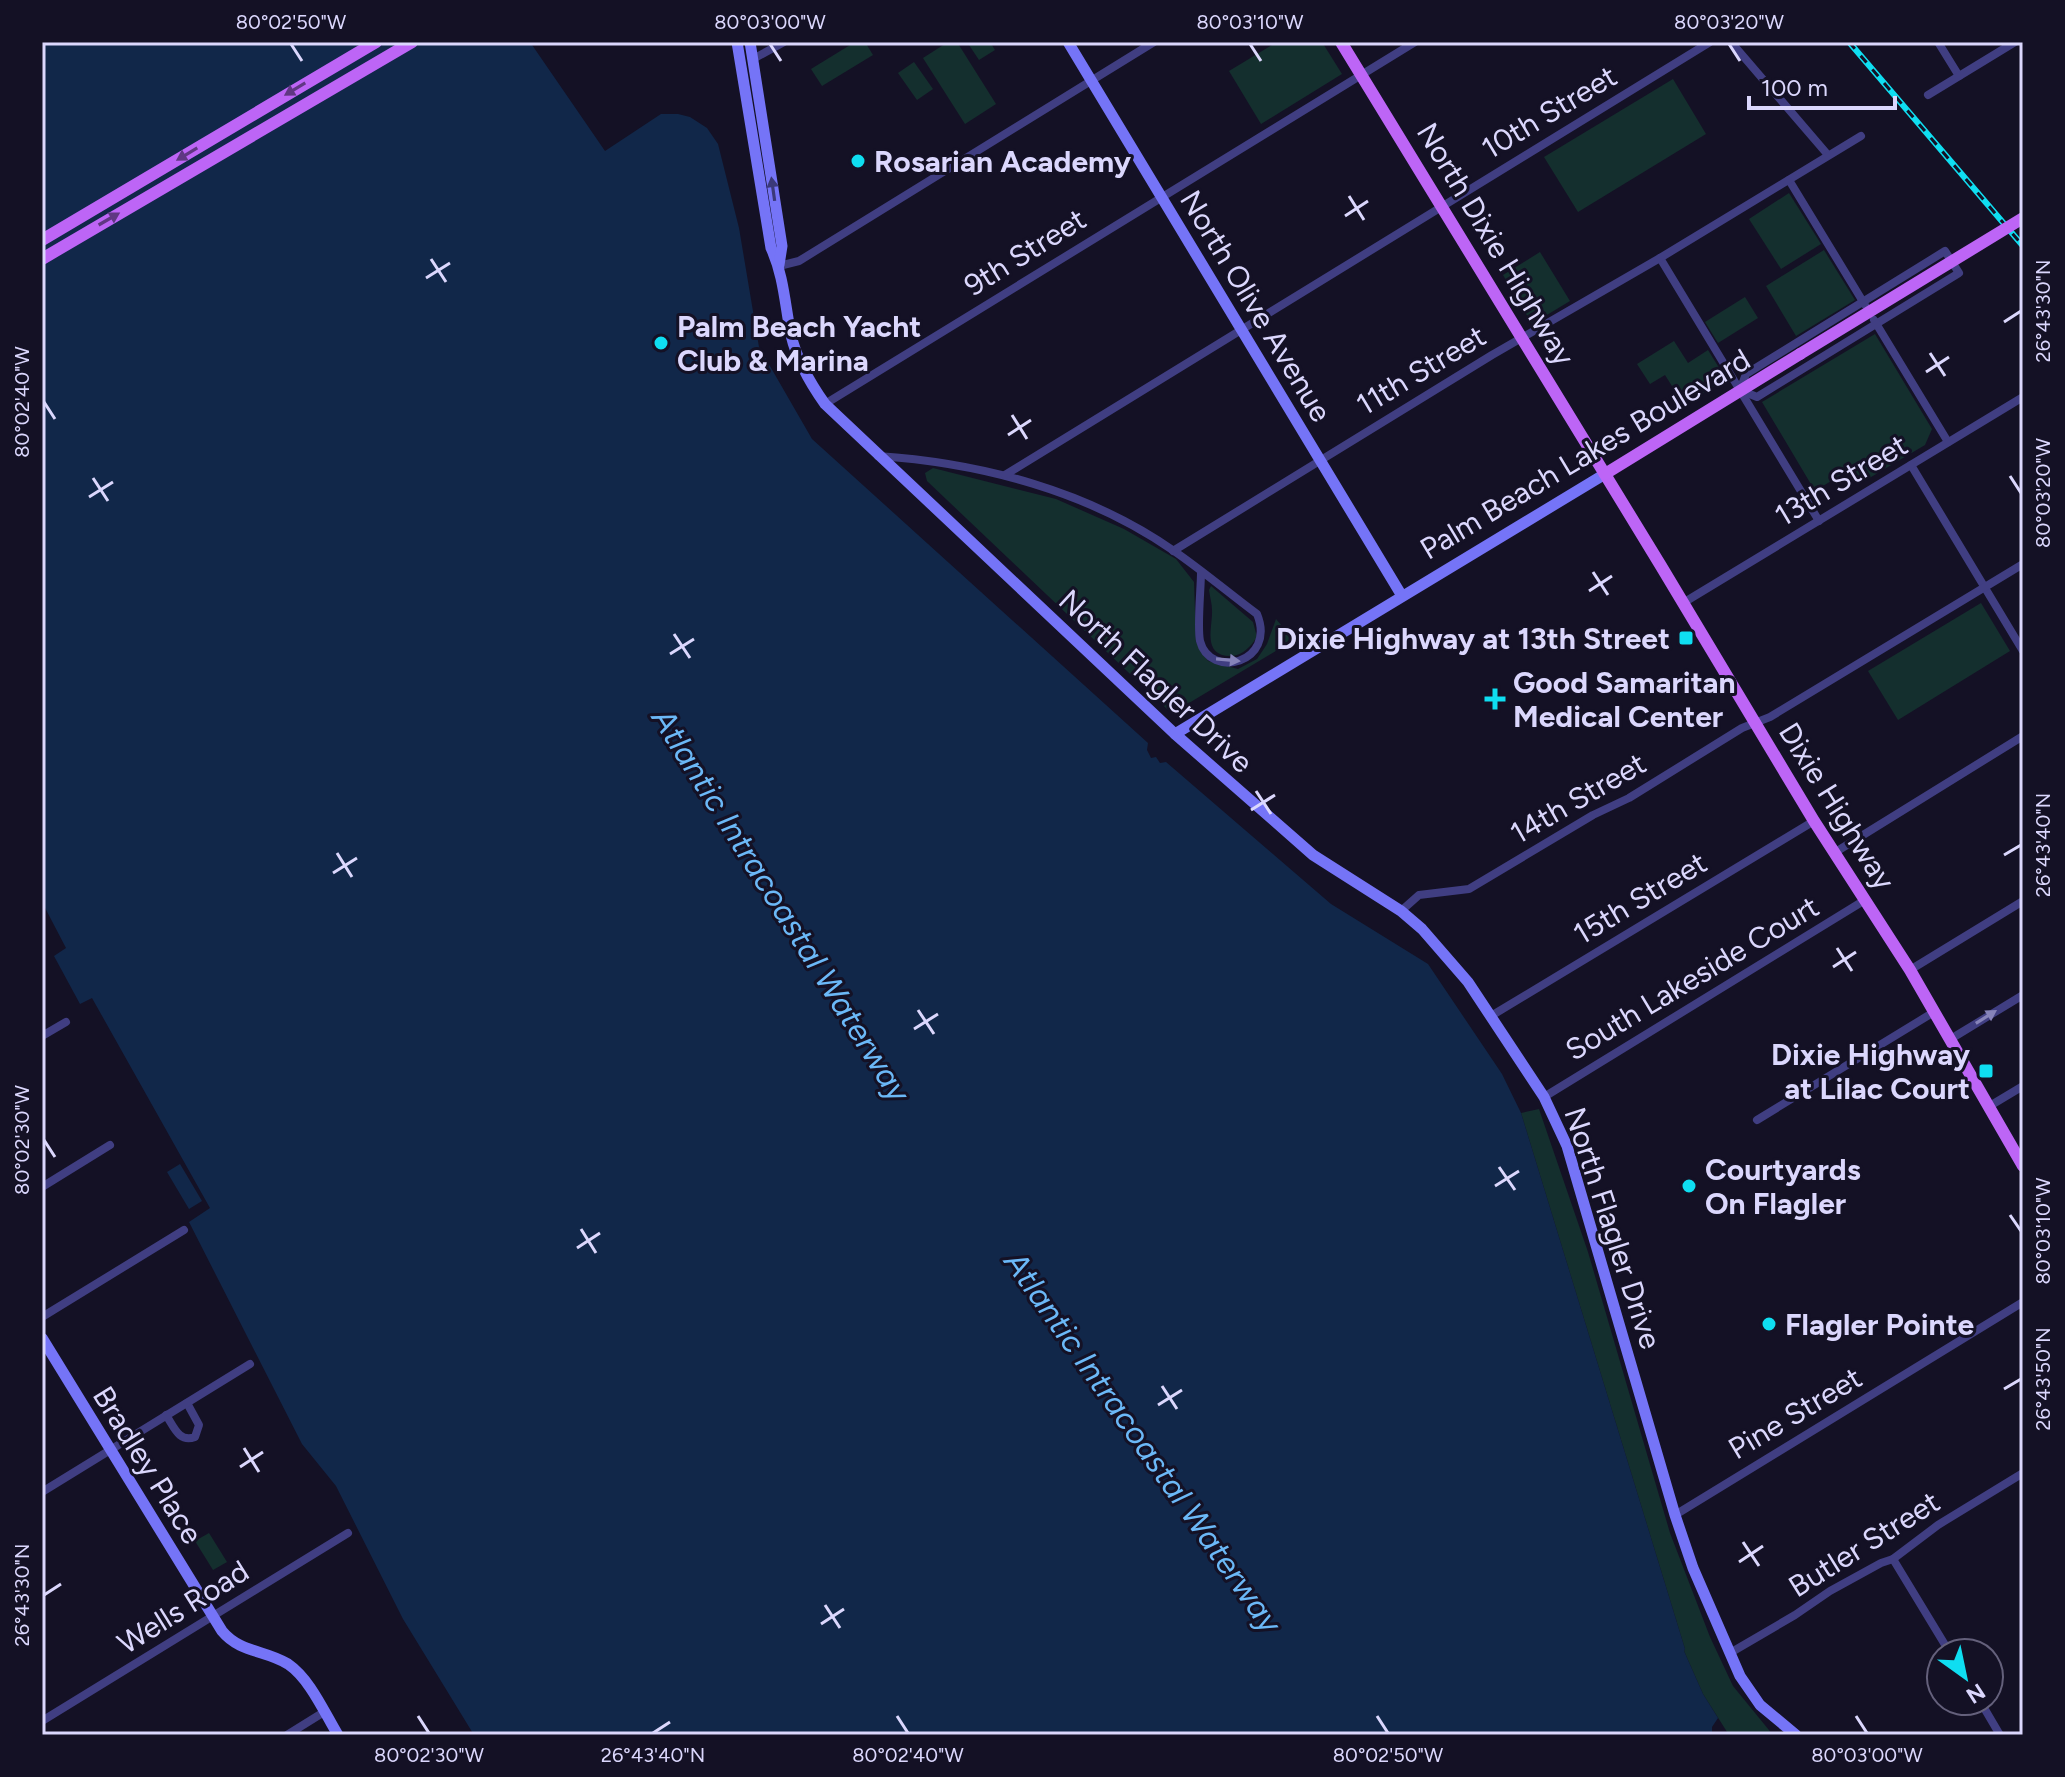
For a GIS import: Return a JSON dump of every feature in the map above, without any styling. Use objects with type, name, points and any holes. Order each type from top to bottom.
[{"type":"main road","points":[[42,240],[376,42]]},
{"type":"main road","points":[[42,259],[412,42]]},
{"type":"main road","name":"North Dixie Highway","points":[[1341,42],[1605,474]]},
{"type":"main road","name":"Palm Beach Lakes Boulevard","points":[[1605,474],[2023,218]]},
{"type":"main road","name":"Dixie Highway","points":[[1605,474],[1814,821],[1910,970],[2023,1166]]},
{"type":"street","name":"North Flagler Drive","points":[[737,42],[771,248],[779,266],[792,339],[801,365],[825,404],[1175,734],[1313,855],[1401,911],[1447,956],[1544,1097],[1567,1146],[1693,1568],[1740,1676],[1760,1705],[1796,1735]]},
{"type":"street","name":"North Flagler Drive","points":[[750,42],[782,246],[779,266]]},
{"type":"street","points":[[753,59],[784,42]]},
{"type":"street","name":"North Olive Avenue","points":[[1068,42],[1402,596]]},
{"type":"street","points":[[779,266],[799,261],[1154,42]]},
{"type":"street","name":"9th Street","points":[[825,404],[1415,42]]},
{"type":"street","name":"10th Street","points":[[1005,475],[1710,42]]},
{"type":"street","points":[[1731,42],[1828,155]]},
{"type":"street","points":[[1938,42],[1959,76]]},
{"type":"street","points":[[1928,95],[2015,42]]},
{"type":"street","name":"11th Street","points":[[1173,551],[1861,136]]},
{"type":"street","points":[[1789,180],[1948,442]]},
{"type":"street","points":[[1945,251],[1959,273],[1757,397],[1740,390],[1746,374],[1945,251]]},
{"type":"street","points":[[1660,258],[1819,521]]},
{"type":"street","name":"13th Street","points":[[1683,603],[2023,397]]},
{"type":"street","name":"North Flagler Drive","points":[[878,456],[943,462],[1005,475],[1085,504],[1173,551],[1201,572],[1257,614],[1261,627],[1260,640],[1254,652],[1242,661],[1220,661],[1208,653],[1200,642],[1201,572]]},
{"type":"street","points":[[1911,465],[2023,651]]},
{"type":"street","name":"Palm Beach Lakes Boulevard","points":[[1175,734],[1605,474]]},
{"type":"street","name":"14th Street","points":[[1401,911],[1419,895],[1469,889],[1754,722],[1770,717],[2023,564]]},
{"type":"street","points":[[1834,853],[2023,736]]},
{"type":"street","name":"15th Street","points":[[1491,1016],[1814,821]]},
{"type":"street","name":"South Lakeside Court","points":[[1544,1097],[1865,900]]},
{"type":"street","points":[[1910,970],[2023,901]]},
{"type":"street","points":[[1949,1040],[2023,995]]},
{"type":"street","points":[[1757,1120],[1934,1012]]},
{"type":"street","points":[[42,1036],[66,1022]]},
{"type":"street","points":[[1988,1107],[2023,1086]]},
{"type":"street","points":[[42,1187],[110,1145]]},
{"type":"street","points":[[42,1317],[184,1230]]},
{"type":"street","name":"Pine Street","points":[[1675,1515],[2023,1302]]},
{"type":"street","name":"Bradley Place","points":[[42,1338],[224,1634],[235,1644],[291,1666],[302,1677],[338,1735]]},
{"type":"street","points":[[42,1492],[250,1364]]},
{"type":"street","points":[[166,1415],[181,1437],[195,1437],[200,1430],[199,1425],[187,1403]]},
{"type":"street","name":"Butler Street","points":[[1730,1653],[1830,1591],[1893,1559],[1938,1525],[2023,1473]]},
{"type":"street","name":"Wells Road","points":[[42,1721],[348,1533]]},
{"type":"street","points":[[1893,1559],[1940,1637]]},
{"type":"street","points":[[287,1735],[324,1712]]},
{"type":"street","points":[[1989,1717],[2000,1735]]},
{"type":"green space","points":[[855,42],[865,42],[873,55],[822,86],[811,69]]},
{"type":"green space","points":[[948,42],[957,42],[996,104],[965,124],[923,58]]},
{"type":"green space","points":[[967,42],[990,42],[995,50],[979,60]]},
{"type":"green space","points":[[1277,42],[1322,42],[1342,74],[1261,124],[1229,71]]},
{"type":"green space","points":[[914,62],[933,89],[917,100],[898,73]]},
{"type":"green space","points":[[1673,79],[1706,134],[1578,212],[1544,157]]},
{"type":"green space","points":[[1789,193],[1821,244],[1781,269],[1749,219]]},
{"type":"green space","points":[[1824,250],[1855,300],[1796,336],[1766,286]]},
{"type":"green space","points":[[1540,252],[1570,301],[1532,324],[1503,275]]},
{"type":"green space","points":[[1745,297],[1758,318],[1718,343],[1705,322]]},
{"type":"green space","points":[[1875,334],[1932,429],[1925,445],[1861,483],[1852,468],[1815,491],[1762,402]]},
{"type":"green space","points":[[1674,341],[1688,363],[1708,350],[1726,379],[1684,405],[1665,375],[1650,384],[1637,364]]},
{"type":"green space","points":[[933,468],[1056,499],[1124,529],[1176,559],[1194,582],[1196,642],[1208,661],[1238,669],[1257,659],[1267,644],[1276,619],[1294,640],[1179,709],[1169,711],[927,481],[925,473]]},
{"type":"green space","points":[[1211,586],[1253,622],[1257,637],[1240,654],[1222,655],[1212,646]]},
{"type":"green space","points":[[1981,603],[2010,651],[1898,720],[1868,671]]},
{"type":"green space","points":[[1539,1109],[1588,1252],[1670,1533],[1710,1637],[1733,1686],[1773,1735],[1729,1735],[1703,1694],[1684,1651],[1521,1113]]},
{"type":"green space","points":[[209,1533],[227,1562],[213,1570],[195,1541]]},
{"type":"water","name":"Atlantic Intracoastal Waterway","points":[[42,42],[530,42],[605,151],[661,114],[690,117],[707,128],[718,144],[739,228],[759,347],[812,439],[1148,743],[1151,758],[1156,757],[1160,763],[1166,762],[1331,904],[1428,964],[1502,1074],[1521,1113],[1684,1651],[1703,1694],[1718,1718],[1712,1727],[1712,1735],[474,1735],[403,1619],[336,1486],[302,1444],[189,1222],[210,1208],[92,998],[80,1004],[54,956],[66,948],[42,902]]},
{"type":"water","points":[[180,1164],[202,1201],[189,1209],[167,1172]]},
{"type":"railway","points":[[1849,42],[2023,246]]},
{"type":"place","name":"Rosarian Academy","points":[[858,161]]},
{"type":"place","name":"Palm Beach Yacht Club & Marina","points":[[661,343]]},
{"type":"place","name":"Dixie Highway at 13th Street","points":[[1686,638]]},
{"type":"place","name":"Good Samaritan Medical Center","points":[[1495,699]]},
{"type":"place","name":"Dixie Highway at Lilac Court","points":[[1986,1071]]},
{"type":"place","name":"Courtyards On Flagler","points":[[1689,1186]]},
{"type":"place","name":"Flagler Pointe","points":[[1769,1324]]}]
